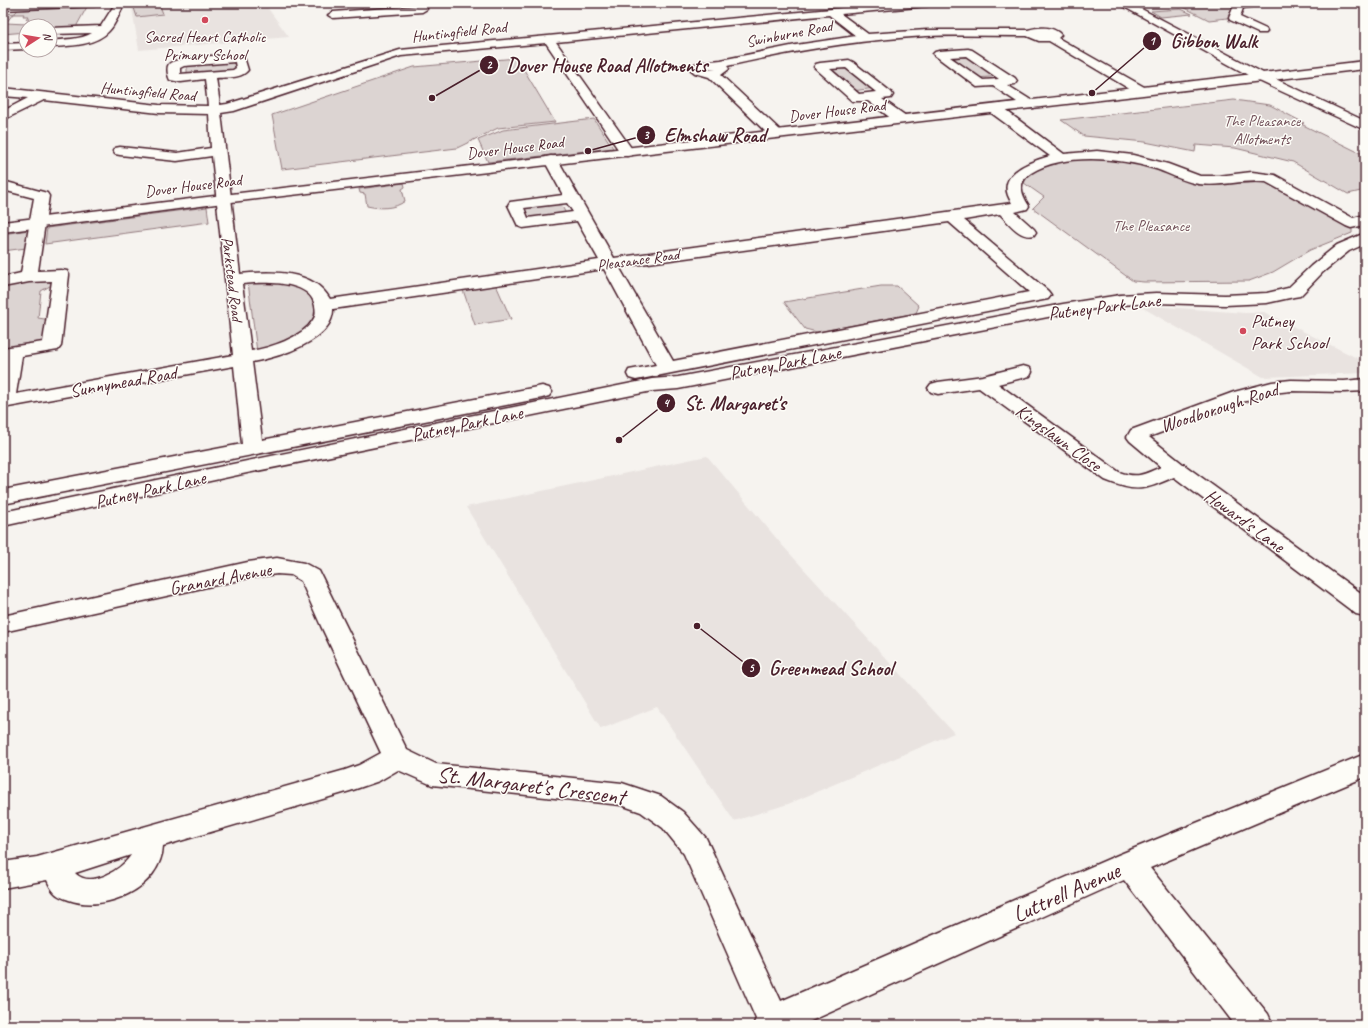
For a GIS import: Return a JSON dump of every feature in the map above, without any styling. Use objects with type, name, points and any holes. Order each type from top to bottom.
[{"type":"street","points":[[3,7],[94,3]]},
{"type":"street","points":[[58,43],[92,38],[105,29],[118,7],[117,3]]},
{"type":"street","points":[[333,27],[333,6],[382,3]]},
{"type":"street","points":[[333,15],[422,9],[420,3]]},
{"type":"street","name":"Huntingfield Road","points":[[3,92],[163,109],[198,112],[214,111],[229,108],[400,53],[927,3]]},
{"type":"street","points":[[1122,3],[1261,77],[1365,126]]},
{"type":"street","points":[[1257,3],[1239,5],[1234,18],[1262,31]]},
{"type":"street","name":"Swinburne Road","points":[[831,12],[866,38]]},
{"type":"street","points":[[58,31],[105,29]]},
{"type":"street","points":[[927,33],[951,53]]},
{"type":"street","name":"Swinburne Road","points":[[776,134],[741,99],[715,69],[807,46],[866,38],[927,33],[1030,33],[1038,38],[1051,38],[1142,91]]},
{"type":"street","points":[[548,38],[627,152]]},
{"type":"street","points":[[3,47],[18,46]]},
{"type":"street","points":[[807,46],[834,65]]},
{"type":"street","points":[[968,52],[1012,81],[981,84],[939,54],[951,53],[968,52]]},
{"type":"street","points":[[234,58],[240,60],[242,70],[236,73],[210,75],[181,78],[174,77],[174,66],[182,63],[197,61],[234,58]]},
{"type":"street","points":[[849,64],[887,95],[872,98],[856,98],[820,67],[834,65],[849,64]]},
{"type":"street","name":"Dover House Road","points":[[3,227],[222,199],[1365,65]]},
{"type":"street","name":"Parkstead Road","points":[[210,75],[222,199],[253,448]]},
{"type":"street","points":[[996,83],[1030,104]]},
{"type":"street","points":[[3,116],[42,96]]},
{"type":"street","points":[[872,98],[900,119]]},
{"type":"street","points":[[995,109],[1061,158]]},
{"type":"street","points":[[120,151],[177,157],[218,151]]},
{"type":"street","points":[[952,217],[1022,206],[1014,194],[1014,187],[1022,173],[1045,161],[1061,158],[1100,155],[1153,163],[1192,178],[1205,181],[1251,175],[1270,178],[1350,223],[1365,220]]},
{"type":"street","points":[[551,160],[667,368]]},
{"type":"street","points":[[3,185],[42,196],[29,276]]},
{"type":"street","points":[[571,198],[514,205],[523,223],[581,216]]},
{"type":"street","points":[[1003,209],[1028,232]]},
{"type":"street","name":"Pleasance Road","points":[[325,305],[608,264],[952,217]]},
{"type":"street","name":"Putney Park Lane","points":[[3,497],[1042,295],[952,217]]},
{"type":"street","name":"Putney Park Lane","points":[[3,519],[247,467],[652,385],[678,383],[1063,309],[1120,300],[1156,298],[1225,300],[1267,298],[1294,292],[1317,269],[1342,248],[1365,238]]},
{"type":"street","points":[[3,282],[29,276],[61,275],[52,346],[8,353],[4,402]]},
{"type":"street","points":[[232,280],[253,278],[290,280],[312,289],[321,295],[325,305],[325,314],[319,324],[300,340],[267,354],[243,359]]},
{"type":"street","name":"Sunnymead Road","points":[[4,402],[243,359]]},
{"type":"street","name":"Kingslawn Close","points":[[983,382],[1023,372]]},
{"type":"street","points":[[938,388],[983,382]]},
{"type":"street","name":"Kingslawn Close","points":[[983,382],[1112,476],[1127,482],[1141,483],[1176,468]]},
{"type":"street","name":"Woodborough Road","points":[[1146,431],[1254,392],[1279,386],[1365,385]]},
{"type":"street","name":"Howard's Lane","points":[[1146,431],[1138,434],[1137,437],[1176,468],[1365,608]]},
{"type":"street","name":"Granard Avenue","points":[[3,624],[248,570],[277,566],[296,568],[311,576],[333,626],[397,757]]},
{"type":"street","points":[[3,875],[38,870],[60,863],[60,876],[67,886],[80,892],[97,892],[115,887],[130,877],[143,864],[148,850],[147,838],[350,780],[369,773],[397,757]]},
{"type":"street","name":"St. Margaret's Crescent","points":[[397,757],[432,774],[622,794],[651,804],[673,820],[696,847],[773,1024]]},
{"type":"street","name":"Luttrell Avenue","points":[[773,1024],[799,1010],[1129,864],[1365,765]]},
{"type":"street","points":[[1129,864],[1256,1025]]},
{"type":"shaded area","name":"Sacred Heart Catholic Primary School","points":[[131,3],[264,3],[289,37],[139,50]]},
{"type":"shaded area","name":"Putney Park School","points":[[1138,305],[1245,313],[1264,312],[1365,362],[1365,373],[1263,377]]},
{"type":"shaded area","points":[[707,456],[782,545],[954,733],[788,804],[734,821],[657,707],[601,729],[466,507]]},
{"type":"green space","points":[[159,3],[163,14],[137,17],[133,5]]},
{"type":"green space","points":[[1225,3],[1233,7],[1227,18],[1209,20],[1181,6]]},
{"type":"green space","points":[[88,5],[77,26],[93,26],[92,28],[58,30],[58,18],[27,18],[28,16],[23,16],[24,14],[13,14],[6,23],[18,24],[18,33],[3,34],[3,14],[15,13],[21,6]]},
{"type":"green space","points":[[1181,9],[1192,14],[1161,17],[1151,11]]},
{"type":"green space","points":[[971,56],[1000,76],[977,78],[949,59]]},
{"type":"green space","points":[[517,58],[555,122],[498,128],[457,148],[282,169],[272,115],[414,67]]},
{"type":"green space","points":[[235,61],[236,68],[233,70],[192,74],[187,73],[187,65]]},
{"type":"green space","points":[[851,68],[876,88],[852,91],[828,70]]},
{"type":"green space","name":"The Pleasance Allotments","points":[[1234,100],[1270,105],[1304,123],[1301,124],[1360,153],[1365,152],[1365,190],[1348,194],[1293,162],[1235,148],[1196,145],[1195,152],[1145,142],[1084,136],[1061,120]]},
{"type":"green space","points":[[594,119],[613,148],[488,162],[478,140],[503,130]]},
{"type":"green space","name":"The Pleasance","points":[[1104,159],[1134,162],[1177,175],[1198,185],[1249,179],[1268,181],[1352,227],[1352,233],[1310,250],[1273,272],[1249,281],[1133,281],[1033,208],[1044,197],[1024,183],[1031,173],[1046,165],[1066,161]]},
{"type":"green space","points":[[404,183],[405,187],[402,189],[405,201],[397,206],[387,208],[367,206],[365,194],[360,193],[359,189]]},
{"type":"green space","points":[[560,202],[566,214],[529,219],[523,208]]},
{"type":"green space","points":[[207,207],[209,222],[45,244],[47,228]]},
{"type":"green space","points":[[29,230],[26,248],[3,251],[3,234]]},
{"type":"green space","points":[[47,278],[57,282],[41,291],[38,318],[51,320],[49,337],[42,343],[3,351],[3,285]]},
{"type":"green space","points":[[248,282],[290,285],[298,288],[310,297],[317,311],[306,328],[292,338],[276,346],[257,352]]},
{"type":"green space","points":[[496,285],[511,319],[475,325],[463,290]]},
{"type":"green space","points":[[881,286],[897,286],[919,306],[916,313],[817,332],[805,329],[784,302]]},
{"type":"place","name":"Sacred Heart Catholic Primary School","points":[[205,20]]},
{"type":"place","name":"Gibbon Walk","points":[[1092,93]]},
{"type":"place","name":"Dover House Road Allotments","points":[[432,98]]},
{"type":"place","name":"Elmshaw Road","points":[[588,151]]},
{"type":"place","name":"Putney Park School","points":[[1243,331]]},
{"type":"place","name":"St. Margaret's","points":[[619,440]]},
{"type":"place","name":"Greenmead School","points":[[697,626]]}]
